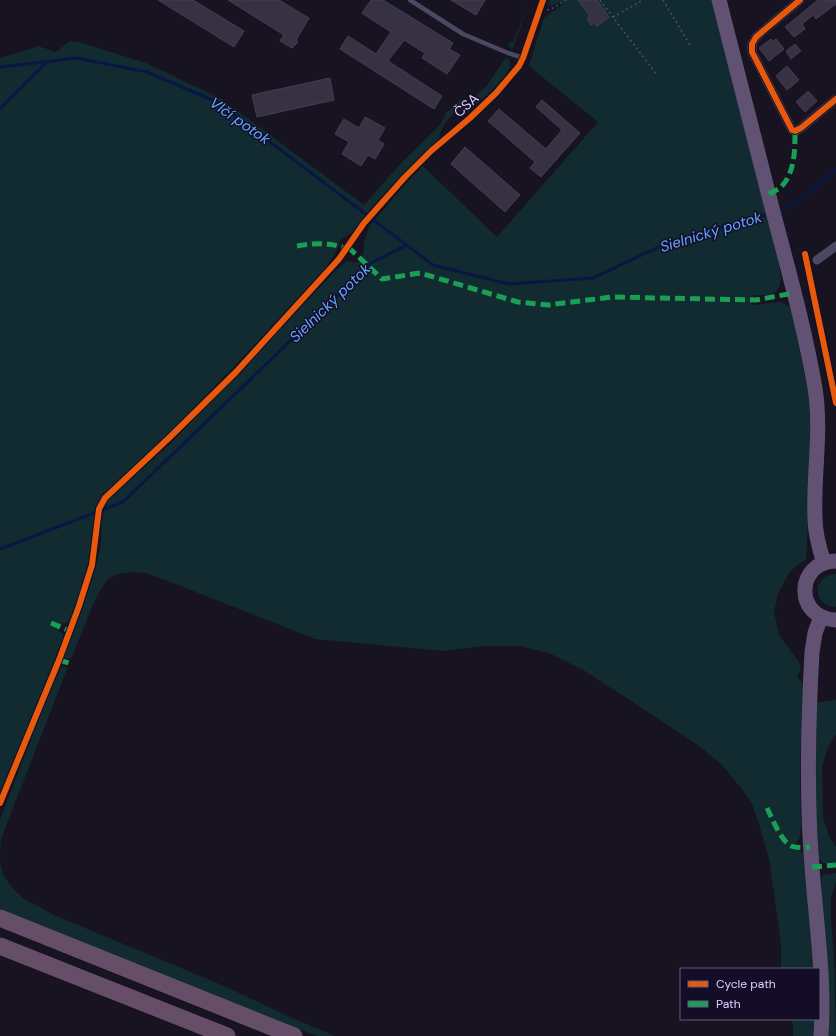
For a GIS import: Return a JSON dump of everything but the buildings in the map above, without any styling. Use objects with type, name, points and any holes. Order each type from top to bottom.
[{"type":"highway","points":[[0,918],[294,1036]]},
{"type":"highway","points":[[0,946],[227,1036]]},
{"type":"main road","points":[[719,0],[805,335],[816,395],[818,444],[815,518],[818,544],[830,562],[816,567],[810,573],[804,589],[805,598],[808,606],[821,617],[829,620],[836,620]]},
{"type":"main road","points":[[821,617],[815,633],[812,652],[807,780],[812,867],[821,964],[821,1036]]},
{"type":"street","points":[[800,0],[756,37],[752,44],[752,52],[789,127],[795,131],[801,128],[836,99]]},
{"type":"street","points":[[817,260],[836,246]]},
{"type":"lane","points":[[410,0],[463,34],[523,58]]},
{"type":"lane","name":"ČSA","points":[[0,803],[79,606],[92,564],[99,509],[105,498],[236,372],[339,258],[364,223],[405,177],[431,151],[470,118],[496,93],[519,66],[543,0]]},
{"type":"path","points":[[539,13],[553,8],[566,0]]},
{"type":"path","points":[[600,0],[657,75]]},
{"type":"path","points":[[613,17],[643,0]]},
{"type":"path","points":[[663,0],[690,45]]},
{"type":"green space","points":[[530,0],[513,48],[510,49],[508,46],[511,42],[513,42]]},
{"type":"green space","points":[[550,0],[712,0],[778,259],[780,275],[779,287],[771,294],[754,295],[751,301],[753,305],[781,302],[789,306],[792,312],[810,403],[811,462],[806,560],[797,565],[790,572],[778,593],[774,612],[779,635],[799,662],[801,669],[797,676],[803,684],[800,767],[801,826],[800,837],[794,848],[803,854],[814,968],[781,968],[781,942],[769,859],[752,804],[741,788],[720,763],[698,745],[585,671],[551,654],[520,646],[484,646],[443,651],[315,639],[147,573],[132,572],[118,574],[109,578],[102,587],[91,609],[71,659],[64,657],[96,566],[100,546],[102,519],[109,499],[171,443],[335,271],[347,261],[355,263],[358,262],[363,254],[364,242],[369,227],[406,183],[423,166],[497,237],[598,122],[529,66],[528,68],[544,18],[564,3],[562,1],[552,6],[548,5]]},
{"type":"green space","points":[[70,41],[79,42],[146,63],[222,99],[364,205],[402,162],[440,125],[446,113],[460,100],[469,103],[488,84],[506,57],[509,60],[510,68],[500,82],[480,102],[463,107],[451,116],[446,122],[438,141],[386,192],[352,233],[341,239],[336,252],[326,268],[231,370],[154,448],[103,494],[94,517],[90,558],[81,591],[69,623],[63,623],[58,631],[64,636],[0,795],[0,58],[38,46],[56,52]]},
{"type":"green space","points":[[836,574],[836,607],[828,606],[822,602],[819,597],[818,590],[822,579],[828,575]]},
{"type":"green space","points":[[63,666],[68,667],[1,840],[0,854],[0,820],[32,736],[60,668]]},
{"type":"green space","points":[[836,700],[836,734],[827,749],[822,768],[823,817],[829,836],[836,847],[836,863],[824,863],[819,860],[814,780],[815,703]]},
{"type":"green space","points":[[0,861],[3,874],[12,888],[23,898],[54,915],[222,985],[335,1036],[317,1036],[0,910]]},
{"type":"green space","points":[[836,873],[836,881],[831,898],[831,920],[834,956],[836,1036],[828,1036],[821,880],[823,875]]},
{"type":"green space","points":[[791,1020],[815,1020],[815,1036],[793,1036]]},
{"type":"waterway","name":"Vlčí potok","points":[[0,67],[77,58],[147,72],[217,102],[433,265],[509,284],[593,278],[667,243],[769,214]]},
{"type":"waterway","points":[[0,109],[47,62]]},
{"type":"waterway","name":"Sielnický potok","points":[[778,212],[793,205],[836,170]]},
{"type":"waterway","name":"Sielnický potok","points":[[0,549],[123,502],[371,263],[407,245]]},
{"type":"marked path","points":[[769,194],[780,188],[789,176],[794,154],[795,131]]},
{"type":"marked path","points":[[297,246],[322,244],[335,245],[347,249]]},
{"type":"marked path","points":[[348,247],[382,279],[420,273],[518,302],[548,305],[612,297],[756,300],[794,293]]},
{"type":"marked path","points":[[51,623],[70,631]]},
{"type":"marked path","points":[[59,660],[72,664]]},
{"type":"marked path","points":[[767,808],[777,829],[787,843],[796,847],[810,847]]},
{"type":"marked path","points":[[812,867],[836,865]]},
{"type":"cycle path","points":[[0,803],[59,660],[79,606],[92,565],[99,509],[105,498],[236,372],[339,259],[364,223],[405,177],[431,151],[470,118],[496,93],[519,66],[543,0]]},
{"type":"cycle path","points":[[800,0],[756,37],[752,44],[752,52],[792,130],[795,131],[801,128],[836,99]]},
{"type":"cycle path","points":[[805,254],[836,403]]}]
